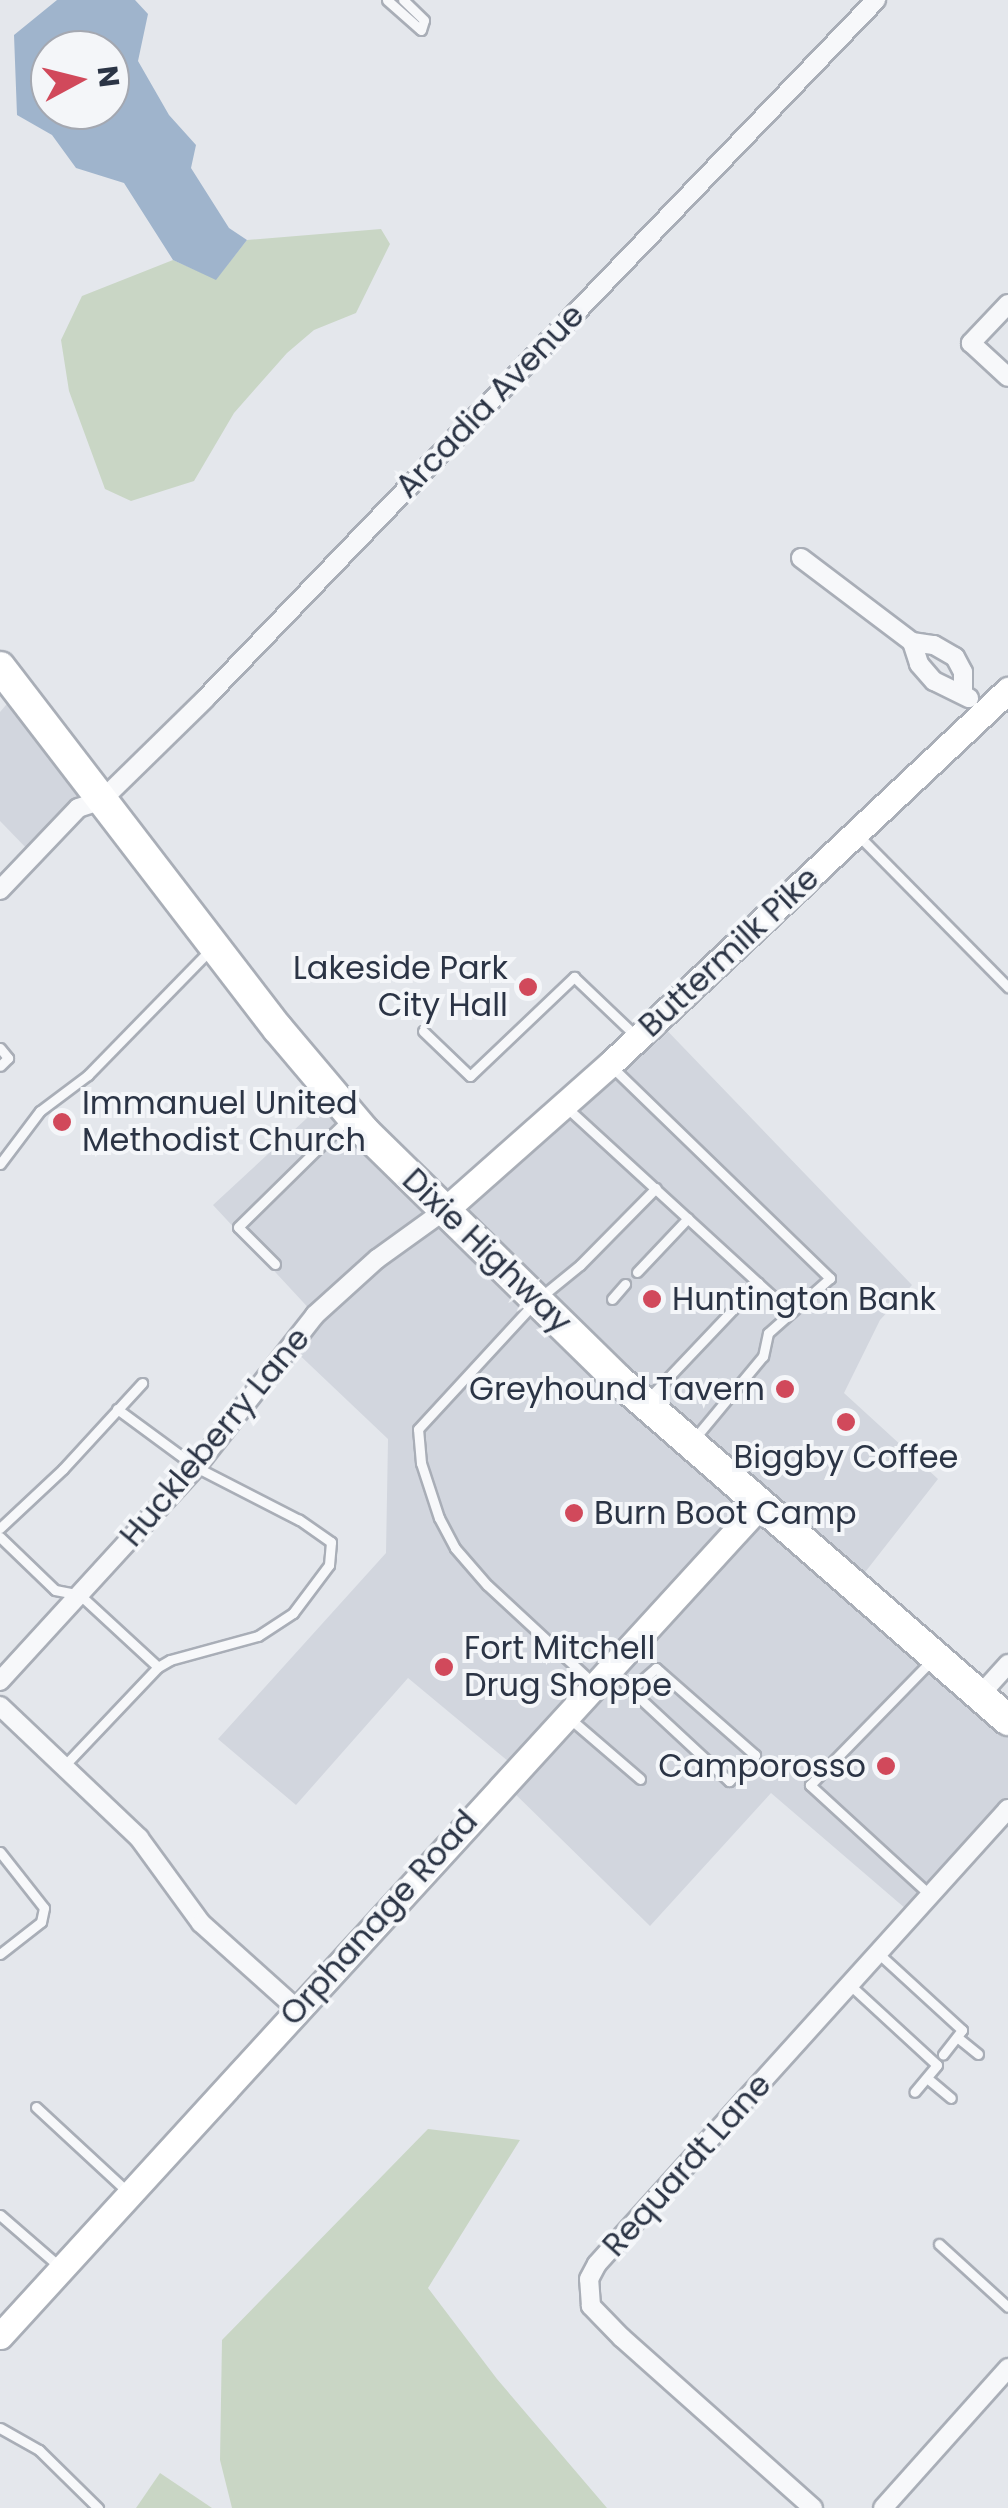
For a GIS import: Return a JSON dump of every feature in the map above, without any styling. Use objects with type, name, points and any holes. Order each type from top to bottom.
[{"type":"main road","name":"Dixie Highway","points":[[0,666],[350,1116],[644,1402],[1008,1720]]},
{"type":"main road","name":"Buttermilk Pike","points":[[445,1210],[609,1064],[1008,690]]},
{"type":"main road","name":"Orphanage Road","points":[[0,2336],[762,1503]]},
{"type":"street","name":"Arcadia Avenue","points":[[0,890],[78,808],[102,800],[205,698],[876,0]]},
{"type":"street","points":[[1008,304],[971,343],[1008,377]]},
{"type":"street","points":[[801,558],[912,642],[934,645],[955,657],[963,672],[964,694]]},
{"type":"street","points":[[912,642],[919,664],[934,681],[964,694],[984,712]]},
{"type":"street","name":"Huckleberry Lane","points":[[0,1680],[196,1467],[315,1315],[377,1259],[445,1210]]},
{"type":"street","points":[[980,1695],[1008,1664]]},
{"type":"street","points":[[980,1695],[1008,1682]]},
{"type":"street","points":[[0,1706],[139,1838],[201,1923],[296,2009]]},
{"type":"street","name":"Requardt Lane","points":[[814,2508],[622,2338],[591,2306],[587,2290],[596,2264],[1008,1809]]},
{"type":"street","points":[[883,2508],[1008,2368]]},
{"type":"lane","points":[[386,0],[421,30],[424,20],[404,0]]},
{"type":"lane","points":[[856,833],[1008,987]]},
{"type":"lane","points":[[0,1164],[40,1112],[88,1075],[214,946]]},
{"type":"lane","points":[[423,1031],[470,1076],[574,977],[638,1037]]},
{"type":"lane","points":[[0,1048],[8,1058],[0,1066]]},
{"type":"lane","points":[[609,1064],[830,1278],[768,1333],[763,1356],[691,1442]]},
{"type":"lane","points":[[564,1105],[789,1312]]},
{"type":"lane","points":[[275,1264],[238,1227],[350,1116]]},
{"type":"lane","points":[[631,1690],[656,1668],[755,1755],[733,1781],[631,1690],[602,1677],[487,1585],[455,1548],[439,1518],[421,1463],[418,1429],[537,1300],[580,1265],[656,1188]]},
{"type":"lane","points":[[637,1272],[688,1218]]},
{"type":"lane","points":[[644,1402],[758,1283]]},
{"type":"lane","points":[[612,1299],[625,1284]]},
{"type":"lane","points":[[0,1528],[63,1469],[142,1383]]},
{"type":"lane","points":[[64,1766],[158,1668],[170,1660],[258,1636],[293,1613],[329,1564],[331,1542],[300,1520],[196,1467],[116,1409]]},
{"type":"lane","points":[[0,1537],[54,1590],[80,1595],[158,1668]]},
{"type":"lane","points":[[931,1896],[810,1785],[936,1656]]},
{"type":"lane","points":[[566,1715],[640,1779]]},
{"type":"lane","points":[[0,1852],[44,1908],[41,1922],[0,1954]]},
{"type":"lane","points":[[878,1954],[962,2030],[943,2054]]},
{"type":"lane","points":[[850,1985],[937,2065],[914,2092]]},
{"type":"lane","points":[[957,2036],[978,2054]]},
{"type":"lane","points":[[926,2078],[951,2098]]},
{"type":"lane","points":[[36,2107],[130,2194]]},
{"type":"lane","points":[[0,2215],[62,2268]]},
{"type":"lane","points":[[940,2244],[1008,2307]]},
{"type":"lane","points":[[0,2428],[39,2450],[98,2508]]},
{"type":"shaded area","points":[[18,691],[102,800],[32,854],[0,821],[0,712]]},
{"type":"shaded area","points":[[656,1019],[912,1285],[880,1320],[844,1393],[938,1479],[855,1585],[1008,1720],[1008,1812],[913,1915],[771,1793],[650,1926],[503,1782],[515,1767],[408,1678],[296,1805],[218,1739],[386,1553],[388,1439],[290,1346],[315,1315],[213,1205],[332,1095],[445,1209]]},
{"type":"green space","points":[[381,229],[390,244],[356,313],[314,330],[287,353],[234,413],[194,481],[131,501],[105,489],[69,391],[61,340],[82,296],[173,260],[216,279],[247,240]]},
{"type":"green space","points":[[428,2129],[520,2140],[428,2288],[497,2379],[607,2508],[232,2508],[220,2460],[222,2340]]},
{"type":"green space","points":[[160,2473],[212,2508],[136,2508]]},
{"type":"water","points":[[57,0],[135,0],[148,14],[138,61],[169,115],[196,145],[191,168],[229,228],[247,240],[216,280],[173,260],[124,183],[76,168],[52,135],[43,130],[130,130],[130,30],[30,30],[30,122],[17,115],[14,35]]},
{"type":"place","name":"Lakeside Park City Hall","points":[[528,987]]},
{"type":"place","name":"Immanuel United Methodist Church","points":[[62,1122]]},
{"type":"place","name":"Huntington Bank","points":[[652,1299]]},
{"type":"place","name":"Greyhound Tavern","points":[[785,1389]]},
{"type":"place","name":"Biggby Coffee","points":[[846,1422]]},
{"type":"place","name":"Burn Boot Camp","points":[[574,1513]]},
{"type":"place","name":"Fort Mitchell Drug Shoppe","points":[[444,1667]]},
{"type":"place","name":"Camporosso","points":[[886,1766]]}]
